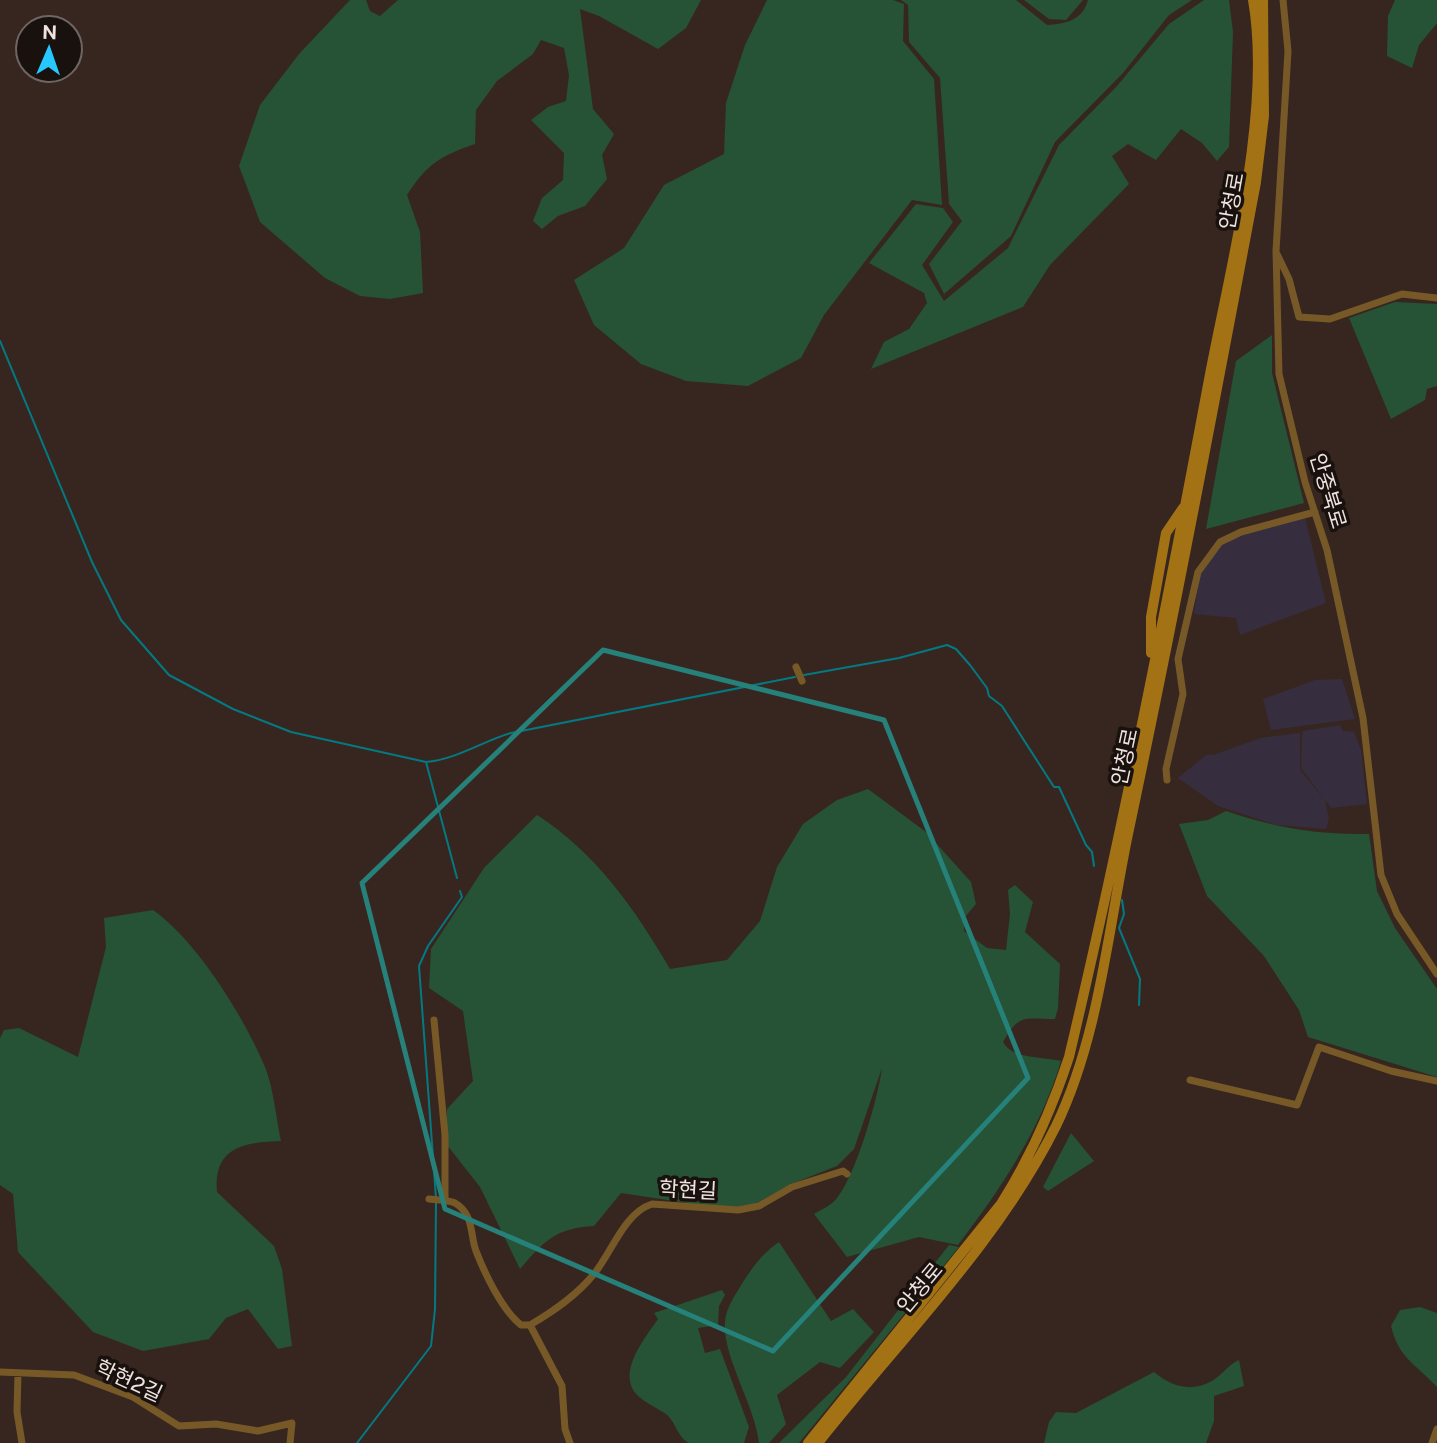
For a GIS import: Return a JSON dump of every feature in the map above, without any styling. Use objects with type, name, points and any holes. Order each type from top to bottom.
[{"type":"street","name":"안청로","points":[[808,1443],[1001,1204],[1024,1168],[1043,1127],[1069,1057],[1151,678],[1247,177],[1256,59],[1253,0]]},
{"type":"street","name":"안청로","points":[[818,1443],[981,1245],[1008,1208],[1042,1151],[1076,1076],[1097,994],[1256,182],[1264,116],[1263,0]]},
{"type":"street","name":"안중북로","points":[[1283,0],[1288,51],[1276,251],[1279,374],[1327,550],[1363,718],[1381,875],[1397,914],[1437,974]]},
{"type":"street","points":[[1276,251],[1289,279],[1299,317],[1330,319],[1402,294],[1437,298]]},
{"type":"street","points":[[1151,678],[1150,630],[1166,533],[1186,503]]},
{"type":"street","points":[[1167,780],[1166,769],[1183,694],[1178,659],[1185,639],[1198,572],[1220,542],[1241,532],[1315,512]]},
{"type":"street","points":[[796,667],[802,681]]},
{"type":"street","points":[[434,1020],[446,1135],[445,1201]]},
{"type":"street","points":[[1190,1080],[1297,1105],[1318,1047],[1391,1071],[1437,1081]]},
{"type":"street","name":"학현길","points":[[530,1325],[559,1308],[594,1274],[639,1208],[652,1204],[738,1210],[759,1206],[792,1187],[825,1175],[843,1171],[846,1174]]},
{"type":"street","points":[[429,1199],[455,1203],[466,1215],[473,1228],[475,1249],[514,1320],[521,1325],[530,1325],[562,1386],[565,1429],[570,1443]]},
{"type":"street","name":"학현2길","points":[[0,1373],[74,1375],[133,1397],[179,1426],[216,1424],[258,1431],[292,1423],[290,1443]]},
{"type":"street","points":[[18,1374],[17,1412],[22,1443]]},
{"type":"street","points":[[1432,1443],[1437,1429]]},
{"type":"highlighted area","points":[[603,650],[884,720],[1028,1078],[773,1351],[445,1209],[362,883]]},
{"type":"shaded area","points":[[1305,518],[1326,603],[1240,635],[1236,618],[1194,614],[1200,572],[1222,543],[1244,533]]},
{"type":"shaded area","points":[[1342,679],[1355,719],[1271,730],[1263,699],[1315,680]]},
{"type":"shaded area","points":[[1340,725],[1343,731],[1354,732],[1361,750],[1367,804],[1331,808],[1301,768],[1303,731]]},
{"type":"shaded area","points":[[1300,733],[1300,770],[1325,800],[1329,819],[1326,829],[1277,825],[1218,806],[1178,778],[1206,755],[1213,755],[1260,738]]},
{"type":"green space","points":[[350,0],[366,0],[370,11],[380,16],[398,0],[701,0],[686,28],[658,49],[599,16],[580,9],[593,109],[614,134],[602,155],[607,179],[585,206],[558,216],[542,229],[533,221],[542,198],[563,180],[564,153],[531,120],[548,107],[566,101],[569,75],[564,48],[541,40],[533,54],[497,81],[476,110],[475,144],[435,162],[407,195],[420,232],[423,293],[390,299],[360,296],[325,278],[260,222],[239,166],[260,105],[299,54]]},
{"type":"green space","points":[[767,0],[893,0],[904,4],[903,41],[934,79],[942,205],[912,200],[824,315],[801,358],[748,386],[686,381],[641,364],[594,325],[574,280],[624,248],[664,185],[724,154],[726,103],[745,45]]},
{"type":"green space","points":[[901,0],[1016,0],[1047,25],[1072,20],[1086,7],[1088,0],[1192,0],[1169,15],[1123,73],[1055,142],[1011,236],[944,294],[929,264],[962,221],[949,204],[940,78],[909,42],[908,5]]},
{"type":"green space","points":[[1024,0],[1083,0],[1066,20],[1049,19]]},
{"type":"green space","points":[[1204,0],[1229,0],[1233,32],[1229,147],[1217,161],[1202,143],[1181,129],[1156,160],[1128,144],[1112,156],[1129,184],[1050,265],[1023,307],[871,369],[884,342],[909,329],[927,303],[924,293],[869,263],[916,204],[943,208],[953,222],[922,265],[944,301],[1008,248],[1059,145],[1117,86],[1169,24]]},
{"type":"green space","points":[[1395,0],[1437,0],[1437,23],[1419,45],[1412,68],[1387,56],[1388,16]]},
{"type":"green space","points":[[1395,302],[1437,304],[1437,386],[1427,389],[1425,400],[1391,419],[1349,318]]},
{"type":"green space","points":[[1272,335],[1272,373],[1304,503],[1206,529],[1236,361]]},
{"type":"green space","points":[[868,789],[926,832],[971,882],[976,904],[965,917],[964,931],[987,948],[1006,950],[1010,914],[1008,890],[1015,885],[1033,902],[1025,932],[1060,964],[1055,1019],[1029,1019],[1018,1022],[1003,1042],[1021,1055],[1061,1061],[1031,1135],[974,1224],[958,1245],[919,1237],[847,1257],[814,1214],[835,1201],[859,1155],[882,1068],[854,1149],[837,1166],[791,1184],[757,1203],[738,1207],[701,1205],[621,1193],[594,1226],[560,1233],[536,1251],[520,1269],[480,1187],[447,1145],[447,1109],[473,1081],[463,1011],[429,988],[431,949],[484,868],[537,815],[558,830],[596,865],[643,925],[670,969],[727,960],[760,921],[777,867],[803,824],[837,800]]},
{"type":"green space","points":[[1226,811],[1296,829],[1369,834],[1377,891],[1395,928],[1437,989],[1437,1077],[1308,1037],[1299,1010],[1264,956],[1207,896],[1179,824],[1208,820]]},
{"type":"green space","points":[[153,910],[186,941],[218,981],[245,1026],[268,1076],[281,1141],[243,1146],[226,1156],[217,1177],[217,1192],[274,1246],[282,1269],[292,1346],[278,1349],[248,1309],[226,1318],[209,1339],[143,1351],[93,1332],[18,1252],[13,1194],[0,1185],[0,1038],[4,1030],[19,1028],[78,1057],[106,947],[104,918]]},
{"type":"green space","points":[[1071,1133],[1094,1161],[1048,1191],[1043,1187]]},
{"type":"green space","points":[[779,1242],[831,1321],[853,1309],[874,1332],[840,1368],[820,1362],[777,1395],[786,1424],[769,1443],[759,1443],[752,1413],[728,1350],[725,1322],[729,1306],[747,1276],[763,1255]]},
{"type":"green space","points":[[949,1245],[959,1247],[799,1443],[779,1443],[846,1377]]},
{"type":"green space","points":[[722,1290],[725,1295],[719,1306],[718,1325],[698,1328],[705,1353],[720,1349],[749,1427],[744,1443],[689,1443],[666,1414],[638,1396],[632,1387],[631,1367],[634,1356],[658,1319],[654,1313]]},
{"type":"green space","points":[[1420,1307],[1437,1313],[1437,1387],[1404,1354],[1391,1326],[1400,1310]]},
{"type":"green space","points":[[1239,1360],[1244,1386],[1214,1396],[1214,1421],[1206,1443],[1044,1443],[1049,1422],[1056,1412],[1076,1413],[1154,1372],[1181,1386],[1204,1385]]},
{"type":"waterway","points":[[0,341],[92,562],[121,620],[169,675],[233,709],[291,732],[426,762],[457,878]]},
{"type":"waterway","points":[[804,675],[899,658],[947,645],[956,649],[987,688],[989,696],[1002,706],[1054,787],[1059,787],[1086,845],[1092,852],[1094,866]]},
{"type":"waterway","points":[[426,762],[448,758],[511,733],[795,677]]},
{"type":"waterway","points":[[436,1198],[419,966],[428,946],[462,897],[460,891]]},
{"type":"waterway","points":[[1122,900],[1124,914],[1119,928],[1140,979],[1139,1005]]},
{"type":"waterway","points":[[357,1443],[431,1346],[435,1309],[436,1203]]}]
